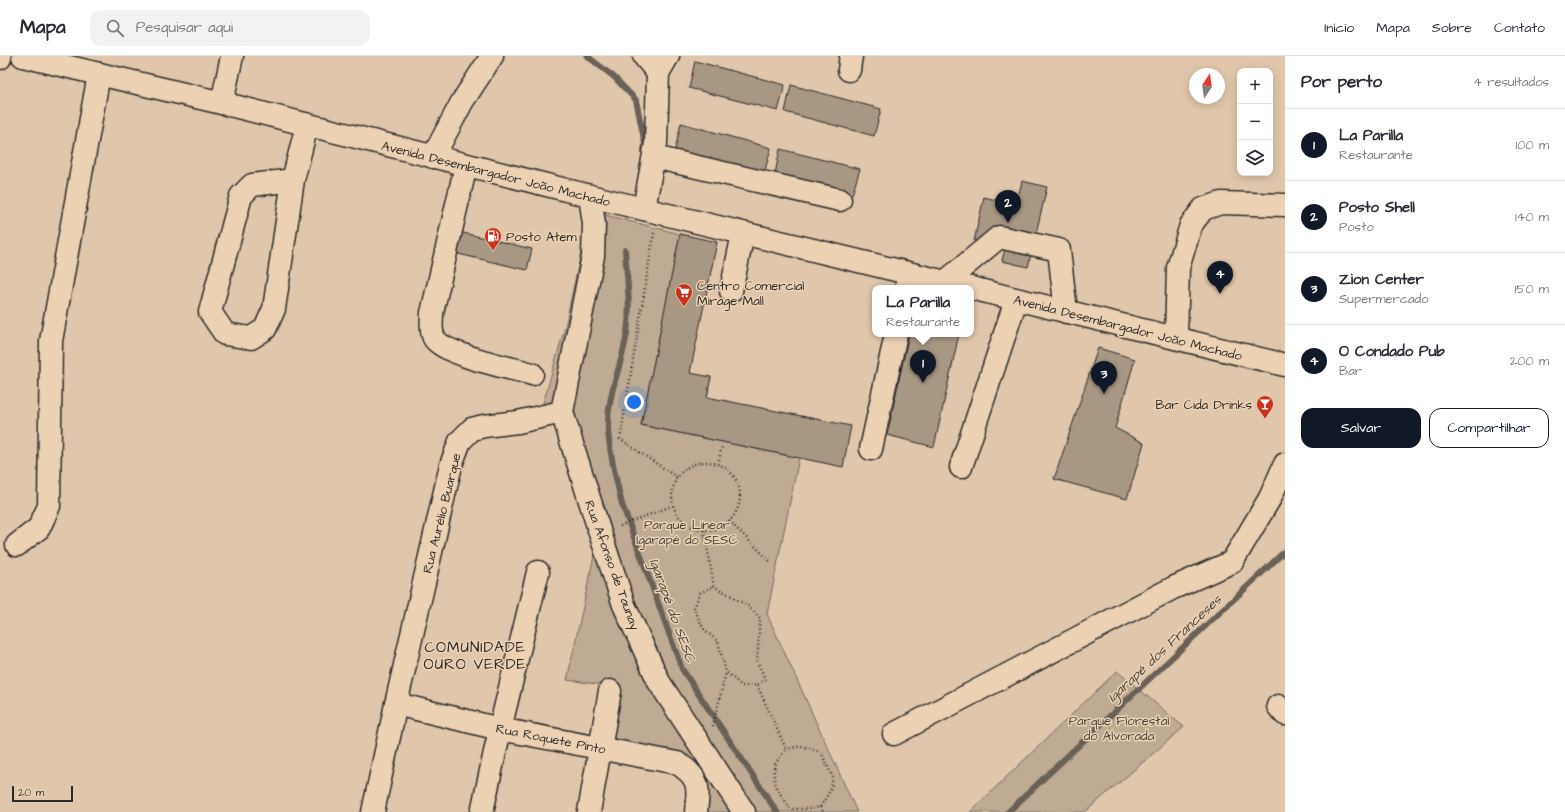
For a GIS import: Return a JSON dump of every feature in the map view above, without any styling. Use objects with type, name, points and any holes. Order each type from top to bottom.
[{"type":"street","name":"Avenida Desembargador João Machado","points":[[23,56],[743,234],[908,281],[945,282],[958,285]]},
{"type":"street","points":[[222,104],[232,56]]},
{"type":"street","points":[[433,157],[462,102],[492,56]]},
{"type":"street","points":[[644,56],[663,65],[651,178],[651,211]]},
{"type":"street","points":[[17,546],[39,528],[49,506],[51,341],[99,74]]},
{"type":"street","points":[[293,180],[252,185],[241,196],[210,312],[224,334],[251,338],[265,329],[274,309],[293,180],[307,125]]},
{"type":"street","points":[[654,157],[840,200]]},
{"type":"street","points":[[466,165],[432,313],[431,327],[434,338],[444,347],[457,354],[532,374]]},
{"type":"street","points":[[562,412],[593,256],[594,224],[590,196]]},
{"type":"street","points":[[1176,338],[1178,268],[1191,225],[1203,209],[1221,203],[1285,205]]},
{"type":"street","points":[[731,291],[743,234]]},
{"type":"street","points":[[945,282],[999,237],[1059,250],[1066,312]]},
{"type":"street","name":"Avenida Desembargador João Machado","points":[[974,289],[1285,365]]},
{"type":"street","points":[[961,467],[1016,300]]},
{"type":"street","points":[[871,449],[895,337]]},
{"type":"street","name":"Rua Aurélio Buarque","points":[[373,812],[396,704],[451,465],[460,441],[472,429],[518,422],[562,412]]},
{"type":"street","name":"Rua Afonso de Taunay","points":[[562,412],[624,604],[659,682],[744,812]]},
{"type":"street","points":[[894,734],[1173,588],[1232,562],[1270,498],[1285,464]]},
{"type":"street","points":[[482,812],[500,729],[538,572]]},
{"type":"street","points":[[589,812],[602,748],[610,691]]},
{"type":"street","name":"Rua Roquete Pinto","points":[[396,704],[500,729],[677,763]]},
{"type":"street","points":[[696,812],[699,790],[695,777],[686,768],[677,763],[701,747]]},
{"type":"path","points":[[651,211],[620,439],[678,478]]},
{"type":"path","points":[[718,464],[722,446]]},
{"type":"path","points":[[707,462],[718,464],[728,470],[736,479],[740,489],[740,501],[736,512],[729,521],[714,529],[704,530],[694,528],[678,515],[674,505],[672,496],[678,478],[685,470],[695,464],[707,462]]},
{"type":"path","points":[[636,521],[674,505]]},
{"type":"path","points":[[729,521],[770,561]]},
{"type":"path","points":[[704,530],[714,586],[748,606],[760,618],[757,661],[766,679],[757,685],[742,686],[726,672]]},
{"type":"path","points":[[701,747],[726,672],[718,642],[703,628],[694,608],[700,593],[714,586]]},
{"type":"path","points":[[757,685],[786,749]]},
{"type":"path","points":[[803,746],[821,752],[833,778],[830,791],[820,806],[810,809],[791,808],[781,796],[774,780],[775,766],[786,749],[803,746]]},
{"type":"path","points":[[820,806],[823,812]]},
{"type":"green space","name":"Parque Linear Igarapé do SESC","points":[[590,211],[680,234],[641,425],[799,458],[767,614],[857,812],[687,812],[687,772],[596,740],[603,685],[567,680],[595,551],[559,431],[542,407],[564,331]]},
{"type":"green space","name":"Parque Florestal do Alvorada","points":[[1117,671],[1184,727],[1085,812],[970,812]]},
{"type":"building","points":[[695,61],[785,85],[778,111],[689,88]]},
{"type":"building","points":[[791,85],[881,109],[874,136],[785,112]]},
{"type":"building","points":[[681,123],[771,148],[764,174],[675,150]]},
{"type":"building","points":[[780,149],[860,169],[852,195],[775,174]]},
{"type":"building","points":[[1022,181],[1047,187],[1028,267],[1002,261],[1005,249],[974,241],[984,197],[1016,205]]},
{"type":"building","name":"Posto Atem","points":[[459,232],[532,249],[527,270],[454,253]]},
{"type":"building","name":"Centro Comercial Mirage Mall","points":[[680,234],[717,242],[690,373],[711,377],[707,397],[851,426],[843,467],[641,425]]},
{"type":"building","points":[[908,337],[958,337],[934,447],[887,435]]},
{"type":"building","points":[[1098,348],[1135,359],[1115,428],[1144,443],[1127,499],[1054,479]]},
{"type":"waterway","name":"Igarapé do SESC","points":[[587,56],[614,77],[636,100],[645,144],[644,151]]},
{"type":"waterway","name":"Igarapé do SESC","points":[[625,250],[629,312],[627,333],[609,406],[608,418],[610,450],[622,504],[682,669],[777,812]]},
{"type":"waterway","name":"Igarapé dos Franceses","points":[[1008,812],[1285,551]]},
{"type":"place","name":"Posto Shell","points":[[1008,223]]},
{"type":"place","name":"Posto Atem","points":[[493,251]]},
{"type":"place","name":"O Condado Pub","points":[[1220,294]]},
{"type":"place","name":"Centro Comercial Mirage Mall","points":[[684,307]]},
{"type":"place","name":"La Parilla","points":[[923,383]]},
{"type":"place","name":"Zion Center","points":[[1104,394]]},
{"type":"place","name":"Bar Cida Drinks","points":[[1265,419]]},
{"type":"district","name":"COMUNIDADE OURO VERDE","points":[[475,656]]}]
